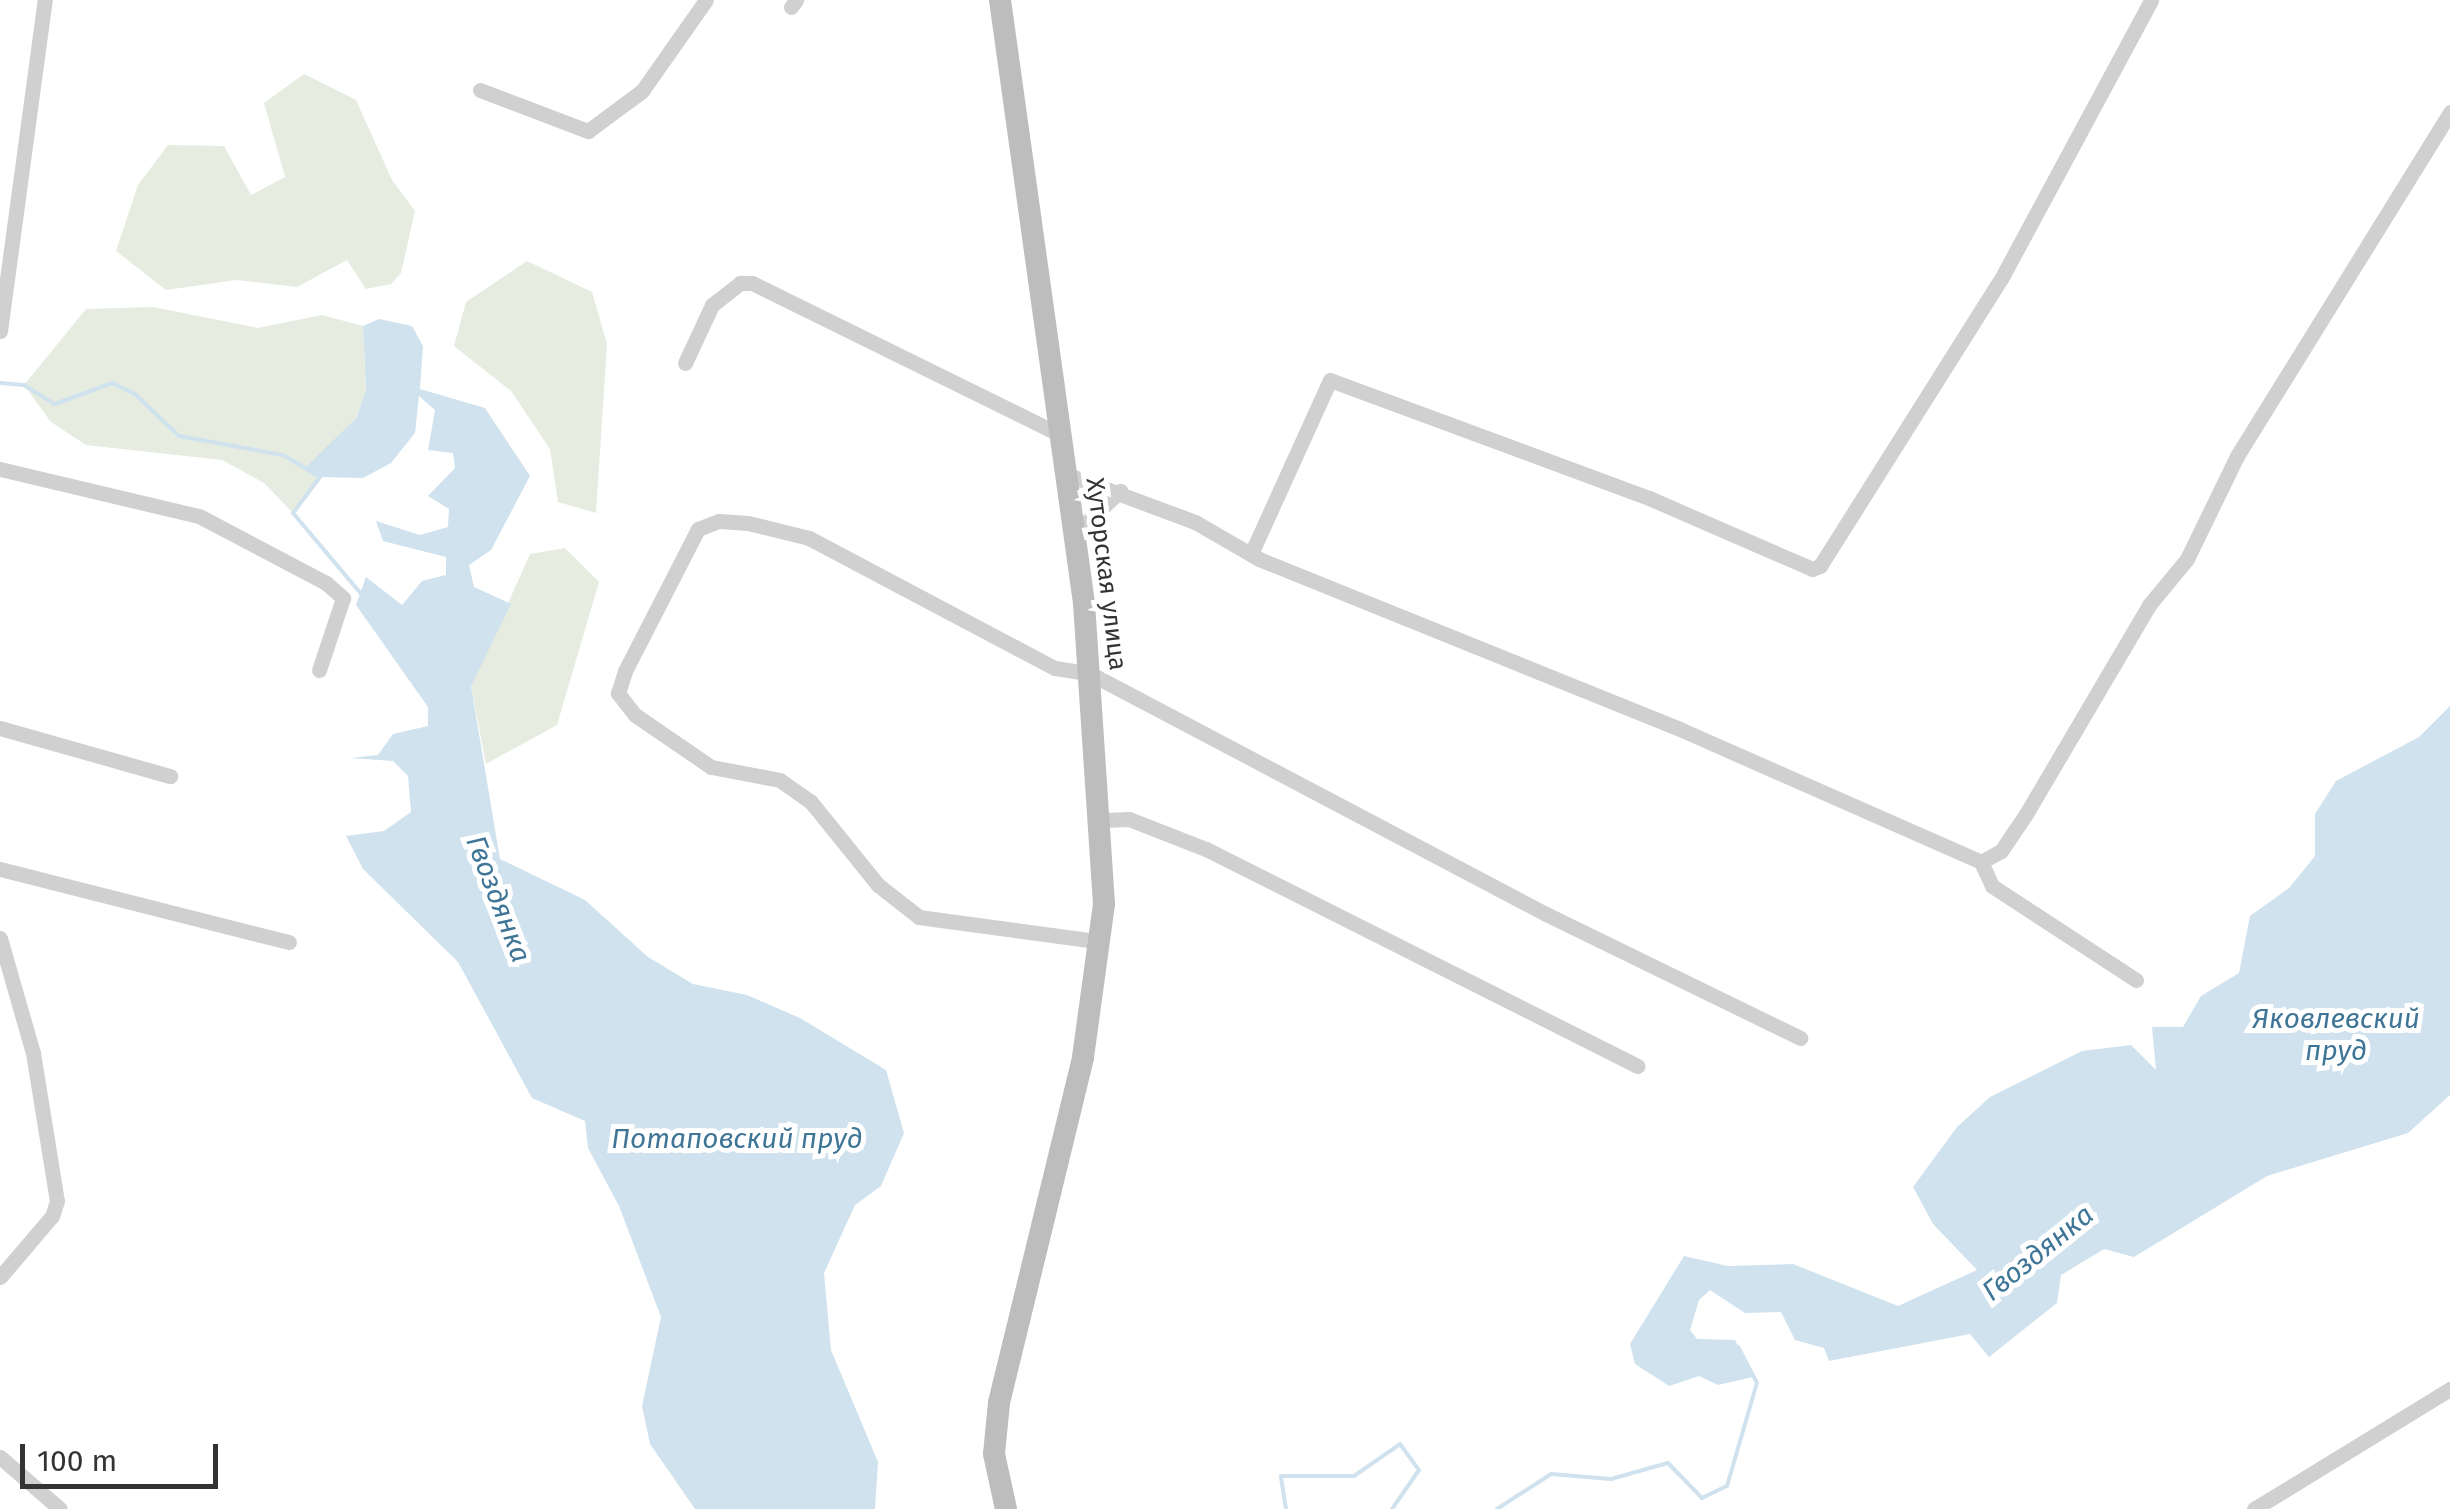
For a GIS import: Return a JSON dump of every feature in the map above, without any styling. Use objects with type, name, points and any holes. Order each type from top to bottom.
[{"type":"main road","name":"Хуторская улица","points":[[1000,0],[1075,533],[1091,674],[1104,904],[1096,942],[1084,1058],[999,1403],[994,1454],[1006,1509]]},
{"type":"street","points":[[0,331],[46,0]]},
{"type":"street","points":[[480,90],[588,132],[642,91],[706,0]]},
{"type":"street","points":[[1251,554],[1330,380],[1650,498],[1812,569],[1820,566],[2000,279],[2151,0]]},
{"type":"street","points":[[1980,862],[2000,850],[2026,814],[2148,605],[2187,560],[2236,456],[2450,112]]},
{"type":"street","points":[[685,362],[712,305],[740,283],[752,284],[1059,434]]},
{"type":"street","points":[[0,469],[199,516],[326,583],[343,598],[319,670]]},
{"type":"street","points":[[1066,474],[1120,491],[1251,554],[1682,730],[1980,862],[1992,886],[2136,980]]},
{"type":"street","points":[[1075,533],[1120,491]]},
{"type":"street","points":[[1096,942],[919,917],[878,884],[796,791],[760,774],[711,767],[635,714],[618,692],[687,541],[706,522],[719,521],[808,538],[1055,668],[1091,674],[1546,914],[1800,1038]]},
{"type":"street","points":[[0,728],[170,776]]},
{"type":"street","points":[[1102,820],[1129,819],[1206,849],[1637,1066]]},
{"type":"street","points":[[0,869],[289,942]]},
{"type":"street","points":[[0,938],[33,1053],[57,1201],[52,1216],[0,1276]]},
{"type":"street","points":[[2254,1509],[2450,1388]]},
{"type":"street","points":[[0,1457],[60,1509]]},
{"type":"shaded area","points":[[304,74],[356,100],[392,180],[415,211],[401,273],[391,284],[366,289],[347,260],[297,287],[236,280],[166,290],[116,251],[138,185],[168,145],[224,146],[251,195],[285,177],[264,103]]},
{"type":"shaded area","points":[[527,261],[592,292],[607,344],[596,513],[558,502],[550,449],[511,391],[454,346],[466,302]]},
{"type":"shaded area","points":[[153,307],[258,328],[322,315],[363,326],[366,389],[357,417],[306,468],[320,477],[293,513],[264,483],[222,460],[86,445],[51,422],[24,385],[86,309]]},
{"type":"shaded area","points":[[565,548],[599,582],[557,725],[486,764],[471,686],[530,554]]},
{"type":"water","name":"Потаповский пруд","points":[[379,319],[412,326],[423,346],[420,389],[485,408],[530,476],[491,550],[469,565],[474,587],[511,604],[471,686],[500,859],[585,900],[648,957],[693,984],[747,995],[800,1018],[886,1070],[904,1133],[881,1186],[855,1205],[824,1273],[831,1350],[878,1462],[875,1509],[695,1509],[650,1444],[642,1406],[661,1317],[619,1206],[588,1148],[585,1121],[532,1098],[458,962],[363,869],[346,836],[384,831],[411,812],[408,776],[393,761],[351,758],[378,755],[393,734],[428,726],[428,707],[356,605],[366,577],[402,605],[422,581],[446,575],[446,557],[383,541],[376,521],[420,535],[448,527],[449,509],[428,496],[455,468],[453,453],[428,450],[435,410],[419,396],[415,433],[391,463],[363,478],[320,477],[305,468],[357,417],[366,389],[363,326]]},
{"type":"water","name":"Яковлевский пруд","points":[[2450,706],[2450,1095],[2408,1133],[2267,1176],[2134,1257],[2104,1249],[2061,1275],[2057,1303],[1989,1357],[1970,1334],[1829,1361],[1824,1348],[1795,1340],[1781,1312],[1745,1313],[1710,1290],[1699,1300],[1690,1330],[1697,1339],[1735,1340],[1753,1377],[1718,1385],[1699,1376],[1669,1386],[1635,1364],[1630,1344],[1684,1256],[1728,1266],[1793,1264],[1898,1306],[1977,1270],[1933,1224],[1913,1187],[1957,1127],[1990,1097],[2082,1051],[2131,1045],[2156,1070],[2152,1027],[2183,1027],[2201,996],[2239,973],[2250,916],[2289,888],[2315,856],[2315,814],[2336,781],[2419,737]]},
{"type":"waterway","name":"Гвоздянка","points":[[0,383],[24,385],[55,404],[112,383],[135,394],[179,436],[283,455],[320,477],[293,513],[363,596]]},
{"type":"waterway","name":"Гвоздянка","points":[[1497,1509],[1551,1474],[1611,1479],[1668,1463],[1702,1498],[1727,1486],[1757,1383],[1738,1347]]},
{"type":"waterway","name":"Гвоздянка","points":[[1286,1509],[1281,1476],[1354,1476],[1400,1444],[1419,1470],[1392,1509]]}]
